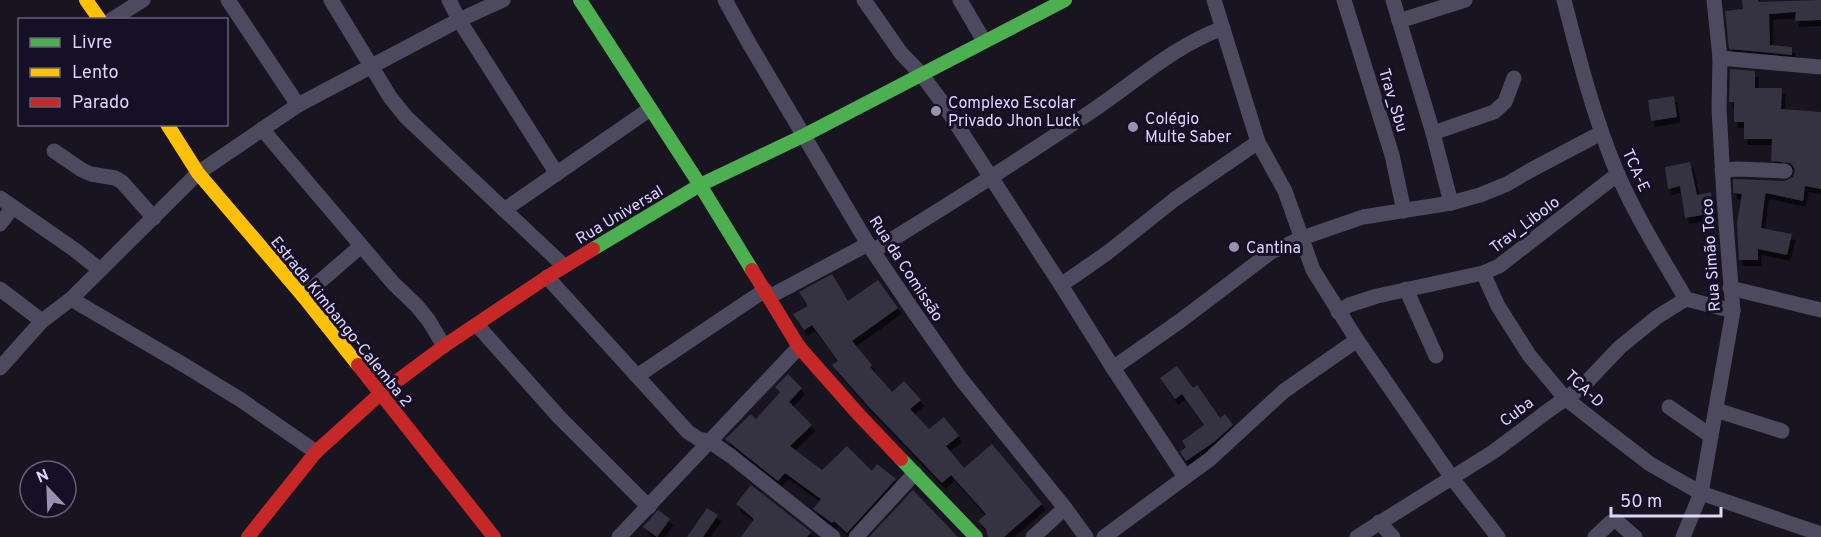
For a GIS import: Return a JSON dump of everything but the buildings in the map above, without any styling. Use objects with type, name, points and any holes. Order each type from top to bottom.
[{"type":"street","points":[[86,0],[97,16]]},
{"type":"street","points":[[114,18],[143,0]]},
{"type":"street","points":[[228,0],[298,105]]},
{"type":"street","points":[[331,0],[390,97],[406,117],[564,266]]},
{"type":"street","points":[[449,0],[459,20],[556,174]]},
{"type":"street","points":[[0,368],[42,321],[70,298],[198,173],[298,105],[459,20],[503,0]]},
{"type":"street","points":[[580,0],[700,185],[799,347],[860,416],[976,537]]},
{"type":"street","name":"Rua da Comissão","points":[[725,0],[871,248],[961,379],[1086,537]]},
{"type":"street","points":[[864,0],[901,53],[921,74],[942,102],[1185,477]]},
{"type":"street","points":[[960,0],[984,41]]},
{"type":"street","name":"Rua Universal","points":[[248,537],[316,452],[381,393],[444,346],[547,277],[700,185],[805,135],[1065,0]]},
{"type":"street","points":[[1214,0],[1258,142],[1285,191],[1313,270],[1338,312],[1452,478],[1498,537]]},
{"type":"street","name":"Trav_Sbu","points":[[1344,0],[1392,155],[1404,211]]},
{"type":"street","points":[[1393,0],[1433,133],[1451,203]]},
{"type":"street","points":[[1399,21],[1465,0]]},
{"type":"street","name":"TCA-E","points":[[1564,0],[1601,133],[1635,210],[1686,299]]},
{"type":"street","name":"Rua Simão Toco","points":[[1683,537],[1701,493],[1733,311],[1722,170],[1719,108],[1720,58],[1714,0]]},
{"type":"street","points":[[637,376],[767,294],[871,248],[991,178],[1092,111],[1169,56],[1196,39],[1223,28]]},
{"type":"street","points":[[1720,58],[1821,67]]},
{"type":"street","points":[[1433,133],[1494,112],[1505,102],[1514,78]]},
{"type":"street","points":[[504,210],[650,109]]},
{"type":"street","name":"Estrada Kimbango-Calemba 2","points":[[168,126],[198,173],[303,296],[494,537]]},
{"type":"street","points":[[262,129],[393,283],[417,306],[444,346]]},
{"type":"street","points":[[1113,368],[1271,252],[1302,238],[1364,217],[1451,203],[1480,195],[1507,184],[1601,133]]},
{"type":"street","points":[[1061,285],[1107,253],[1174,199],[1258,142]]},
{"type":"street","points":[[54,151],[82,170],[115,178],[122,182],[154,218]]},
{"type":"street","points":[[1722,170],[1785,171]]},
{"type":"street","name":"Trav_Libolo","points":[[1338,312],[1349,305],[1406,289],[1483,273],[1499,266],[1618,174]]},
{"type":"street","points":[[0,224],[6,203],[99,269]]},
{"type":"street","points":[[303,296],[361,246]]},
{"type":"street","name":"TCA-D","points":[[1483,273],[1498,306],[1515,335],[1565,399],[1650,464],[1701,493],[1821,534]]},
{"type":"street","points":[[547,277],[688,432],[699,440],[709,441],[731,456],[833,537]]},
{"type":"street","points":[[1730,288],[1821,310]]},
{"type":"street","points":[[1406,289],[1436,356]]},
{"type":"street","points":[[0,290],[42,321]]},
{"type":"street","points":[[70,298],[184,364],[316,452]]},
{"type":"street","points":[[1686,299],[1733,311]]},
{"type":"street","name":"Cuba","points":[[1357,537],[1493,452],[1582,387],[1620,347],[1657,317],[1686,299]]},
{"type":"street","points":[[477,325],[560,417],[649,507]]},
{"type":"street","points":[[1104,537],[1218,453],[1284,391],[1357,340]]},
{"type":"street","points":[[625,536],[709,441],[799,347]]},
{"type":"street","points":[[1669,407],[1711,436]]},
{"type":"street","points":[[1716,410],[1782,431]]},
{"type":"street","points":[[856,537],[915,473]]},
{"type":"street","points":[[1033,537],[1065,508]]},
{"type":"street","points":[[1379,522],[1393,537]]},
{"type":"street","points":[[1595,537],[1611,522],[1618,522],[1635,537]]},
{"type":"traffic: fast","points":[[580,0],[700,185],[752,270]]},
{"type":"traffic: fast","points":[[593,249],[700,185],[805,135],[1065,0]]},
{"type":"traffic: fast","points":[[901,459],[976,537]]},
{"type":"traffic: slow","points":[[86,0],[99,18]]},
{"type":"traffic: slow","points":[[168,126],[198,173],[303,296],[358,365]]},
{"type":"traffic: jam","points":[[248,537],[316,452],[381,393],[444,346],[593,249]]},
{"type":"traffic: jam","points":[[752,270],[799,347],[901,459]]},
{"type":"traffic: jam","points":[[358,365],[494,537]]},
{"type":"place","name":"Complexo Escolar Privado Jhon Luck","points":[[936,111]]},
{"type":"place","name":"Colégio Multe Saber","points":[[1133,127]]},
{"type":"place","name":"Cantina","points":[[1234,247]]}]
